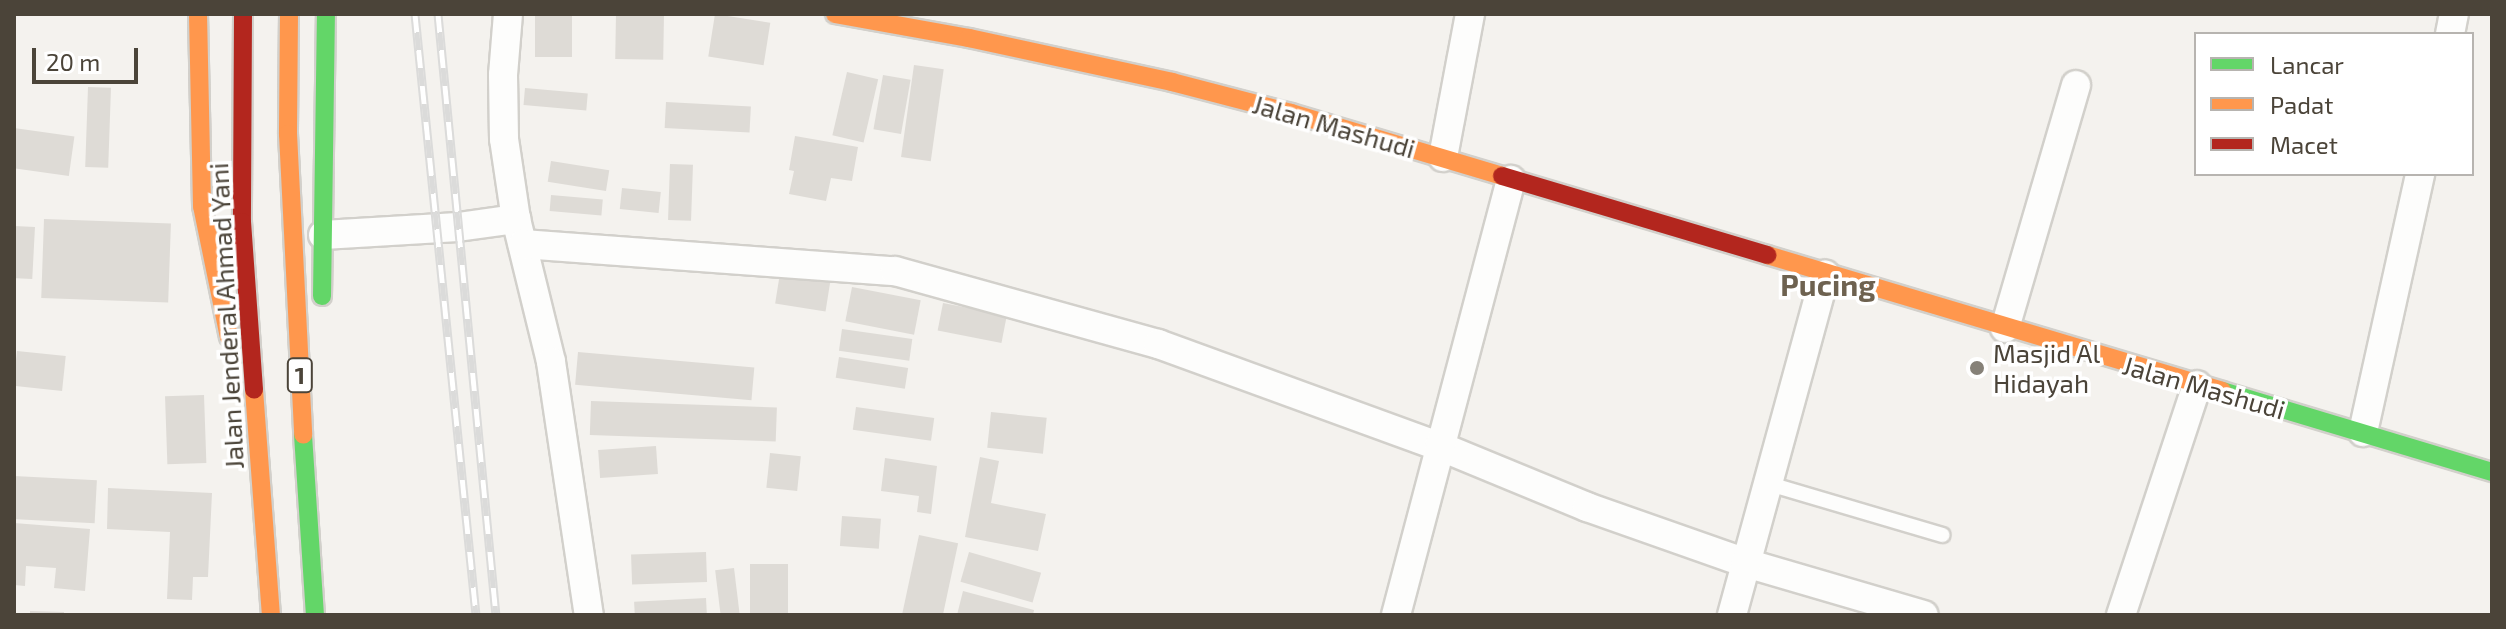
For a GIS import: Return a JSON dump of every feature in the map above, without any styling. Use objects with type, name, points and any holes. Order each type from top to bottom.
[{"type":"main road","points":[[198,14],[202,206],[217,287],[258,455]]},
{"type":"main road","name":"Jalan Jenderal Ahmad Yani","points":[[243,14],[242,222],[271,615]]},
{"type":"main road","name":"1","points":[[289,14],[288,134],[295,314],[315,615]]},
{"type":"main road","points":[[321,314],[326,14]]},
{"type":"main road","name":"Jalan Mashudi","points":[[835,14],[972,26],[1443,157],[1511,180],[2492,472]]},
{"type":"main road","points":[[313,551],[319,378]]},
{"type":"street","points":[[508,14],[503,75],[504,139],[520,231],[551,362],[589,615]]},
{"type":"street","points":[[1443,157],[1470,14]]},
{"type":"street","points":[[2005,328],[2076,85]]},
{"type":"street","points":[[2363,432],[2420,176]]},
{"type":"street","points":[[1396,615],[1511,180]]},
{"type":"street","points":[[323,235],[458,227],[895,271],[1158,344],[1439,446],[1587,507],[1746,563],[1924,615]]},
{"type":"street","points":[[1732,615],[1825,274]]},
{"type":"street","points":[[2121,615],[2197,385]]},
{"type":"lane","points":[[1766,483],[1943,535]]},
{"type":"building","points":[[535,14],[572,14],[572,57],[535,57]]},
{"type":"building","points":[[616,14],[664,15],[663,60],[615,59]]},
{"type":"building","points":[[715,14],[770,23],[764,65],[708,56]]},
{"type":"building","points":[[914,65],[944,69],[931,161],[901,157]]},
{"type":"building","points":[[847,72],[878,79],[864,143],[832,135]]},
{"type":"building","points":[[883,75],[911,80],[901,134],[873,129]]},
{"type":"building","points":[[88,87],[111,88],[108,168],[85,167]]},
{"type":"building","points":[[525,88],[588,93],[586,110],[524,105]]},
{"type":"building","points":[[666,102],[751,106],[750,132],[665,128]]},
{"type":"building","points":[[14,128],[74,136],[69,176],[14,168]]},
{"type":"building","points":[[795,136],[858,147],[852,181],[831,178],[826,201],[789,194],[794,171],[789,170]]},
{"type":"building","points":[[551,161],[609,170],[606,191],[548,182]]},
{"type":"building","points":[[670,164],[693,165],[691,221],[668,220]]},
{"type":"building","points":[[622,188],[661,192],[659,213],[620,209]]},
{"type":"building","points":[[551,195],[603,200],[601,215],[550,211]]},
{"type":"building","points":[[44,219],[171,223],[168,302],[41,298]]},
{"type":"building","points":[[14,226],[35,227],[32,279],[14,278]]},
{"type":"building","points":[[780,273],[830,281],[826,312],[775,304]]},
{"type":"building","points":[[852,287],[921,300],[914,335],[845,321]]},
{"type":"building","points":[[943,303],[1007,315],[1001,343],[938,330]]},
{"type":"building","points":[[842,329],[912,339],[909,361],[839,351]]},
{"type":"building","points":[[17,351],[66,356],[62,391],[14,386]]},
{"type":"building","points":[[578,352],[754,367],[751,400],[575,385]]},
{"type":"building","points":[[839,357],[908,368],[905,389],[836,378]]},
{"type":"building","points":[[204,395],[206,463],[167,464],[165,396]]},
{"type":"building","points":[[591,401],[777,407],[776,441],[590,435]]},
{"type":"building","points":[[856,407],[934,418],[931,441],[853,430]]},
{"type":"building","points":[[991,412],[1047,418],[1043,454],[987,448]]},
{"type":"building","points":[[656,446],[658,474],[600,478],[598,450]]},
{"type":"building","points":[[770,453],[801,456],[797,491],[766,488]]},
{"type":"building","points":[[980,457],[999,461],[991,503],[1046,514],[1038,551],[965,537]]},
{"type":"building","points":[[885,458],[937,466],[931,514],[917,512],[919,496],[881,491]]},
{"type":"building","points":[[14,476],[97,480],[95,523],[14,519]]},
{"type":"building","points":[[108,488],[212,493],[208,577],[193,577],[192,600],[167,599],[170,532],[107,529]]},
{"type":"building","points":[[842,516],[881,519],[879,549],[840,546]]},
{"type":"building","points":[[14,523],[90,529],[85,591],[54,588],[56,568],[26,566],[25,586],[14,585]]},
{"type":"building","points":[[919,535],[958,543],[943,615],[902,615]]},
{"type":"building","points":[[706,552],[707,582],[632,585],[631,555]]},
{"type":"building","points":[[969,552],[1041,573],[1033,602],[960,582]]},
{"type":"building","points":[[750,564],[788,564],[788,615],[750,615]]},
{"type":"building","points":[[734,568],[740,615],[721,615],[715,570]]},
{"type":"building","points":[[963,591],[1034,610],[1033,615],[957,615]]},
{"type":"building","points":[[706,598],[707,615],[635,615],[634,602]]},
{"type":"building","points":[[30,611],[64,612],[64,615],[30,615]]},
{"type":"railway","points":[[415,14],[476,615]]},
{"type":"railway","points":[[438,14],[496,615]]},
{"type":"traffic: fast","points":[[322,296],[326,14]]},
{"type":"traffic: fast","points":[[2222,391],[2492,472]]},
{"type":"traffic: fast","points":[[303,435],[315,615]]},
{"type":"traffic: slow","points":[[198,14],[202,206],[229,337]]},
{"type":"traffic: slow","points":[[289,14],[288,134],[303,435]]},
{"type":"traffic: slow","points":[[835,14],[969,38],[1172,82],[1291,113],[1502,176]]},
{"type":"traffic: slow","points":[[1767,255],[2222,391]]},
{"type":"traffic: slow","points":[[254,390],[271,615]]},
{"type":"traffic: jam","points":[[243,14],[242,222],[254,390]]},
{"type":"traffic: jam","points":[[1502,176],[1767,255]]},
{"type":"place","name":"Masjid Al Hidayah","points":[[1977,368]]},
{"type":"district","name":"Pucing","points":[[1828,284]]}]
